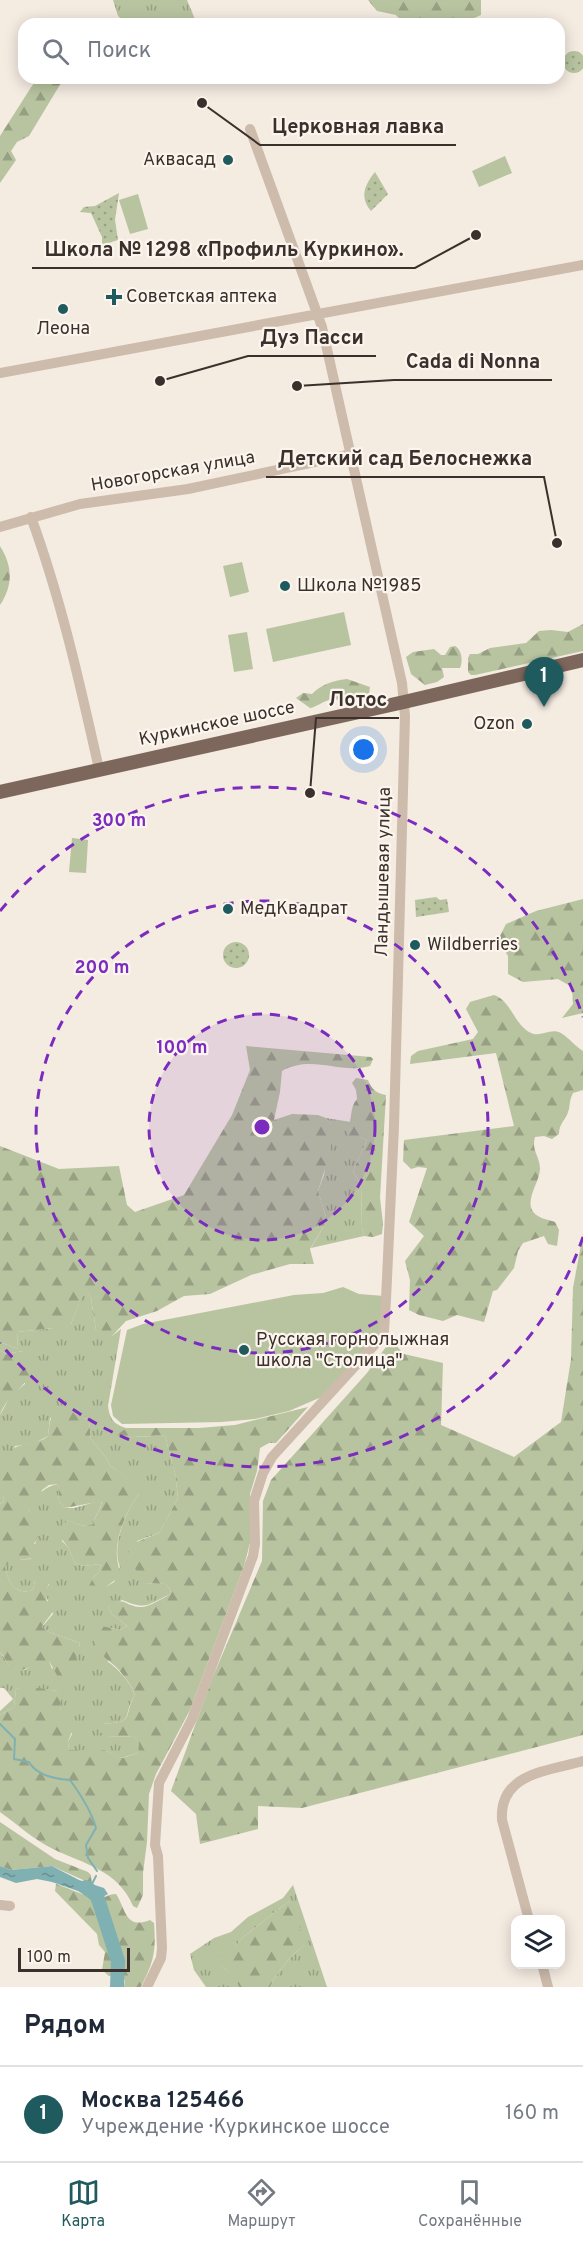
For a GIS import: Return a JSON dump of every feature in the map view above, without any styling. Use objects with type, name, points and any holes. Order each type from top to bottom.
[{"type":"main road","name":"Куркинское шоссе","points":[[0,792],[583,660]]},
{"type":"street","name":"Ландышевая улица","points":[[147,1987],[161,1958],[162,1948],[158,1856],[155,1845],[159,1783],[192,1719],[253,1556],[254,1501],[258,1487],[272,1457],[368,1352],[384,1330],[396,1062],[404,702],[402,683],[322,327],[250,129]]},
{"type":"street","points":[[0,373],[583,265]]},
{"type":"street","name":"Новогорская улица","points":[[0,527],[80,504],[188,489],[352,454]]},
{"type":"street","points":[[31,517],[74,656],[99,769]]},
{"type":"street","points":[[528,1915],[502,1820],[501,1808],[505,1797],[516,1782],[583,1761]]},
{"type":"street","points":[[543,1969],[548,1987]]},
{"type":"green space","points":[[113,0],[187,0],[194,18],[120,18]]},
{"type":"green space","points":[[368,0],[481,0],[481,15],[474,18],[399,18],[396,15],[377,11]]},
{"type":"green space","points":[[574,51],[582,54],[584,66],[582,70],[574,73],[566,70],[566,54]]},
{"type":"green space","points":[[33,84],[60,84],[29,136],[17,142],[11,151],[16,160],[0,183],[0,136]]},
{"type":"green space","points":[[505,156],[512,173],[479,187],[472,171]]},
{"type":"green space","points":[[375,172],[388,194],[371,211],[364,196],[368,181]]},
{"type":"green space","points":[[119,193],[115,220],[118,240],[102,245],[102,237],[91,213],[80,212],[84,207],[95,206]]},
{"type":"green space","points":[[138,194],[148,229],[130,234],[119,200]]},
{"type":"green space","points":[[0,546],[7,561],[10,576],[0,605]]},
{"type":"green space","points":[[242,562],[249,592],[230,597],[223,566]]},
{"type":"green space","points":[[344,612],[351,645],[273,662],[266,629]]},
{"type":"green space","points":[[583,624],[583,651],[475,675],[468,672],[470,654],[478,654],[490,648],[526,643],[539,631],[568,632]]},
{"type":"green space","points":[[247,632],[253,669],[234,672],[228,635]]},
{"type":"green space","points":[[455,646],[461,656],[460,668],[442,668],[444,677],[437,682],[425,685],[411,674],[406,657],[413,652],[434,649],[441,655],[445,655],[450,647]]},
{"type":"green space","points":[[347,679],[370,687],[369,695],[354,700],[329,700],[310,708],[296,698],[303,693],[312,694],[328,684]]},
{"type":"green space","points":[[72,838],[88,840],[86,873],[69,872]]},
{"type":"green space","points":[[436,897],[440,900],[447,899],[449,912],[416,917],[415,900]]},
{"type":"green space","points":[[583,899],[583,1013],[562,1018],[573,1004],[572,987],[558,979],[523,982],[508,974],[508,956],[498,940],[506,924],[536,911]]},
{"type":"green space","points":[[236,942],[245,946],[249,955],[245,964],[236,968],[227,964],[223,955],[227,946]]},
{"type":"green space","points":[[494,995],[504,1002],[519,1023],[529,1032],[533,1034],[553,1031],[561,1033],[583,1051],[583,1090],[573,1093],[559,1134],[552,1139],[544,1136],[535,1137],[534,1142],[540,1169],[532,1194],[531,1206],[538,1216],[555,1222],[559,1230],[557,1246],[548,1244],[544,1236],[523,1243],[518,1251],[514,1268],[497,1290],[493,1291],[484,1322],[457,1315],[443,1321],[409,1310],[410,1280],[405,1261],[424,1236],[409,1222],[427,1168],[411,1169],[403,1161],[404,1140],[514,1126],[496,1053],[410,1064],[411,1056],[418,1051],[473,1039],[478,1032],[466,1009],[470,1002]]},
{"type":"green space","points":[[246,1046],[373,1059],[370,1066],[359,1068],[305,1064],[282,1071],[274,1120],[292,1114],[318,1115],[326,1118],[331,1125],[331,1150],[318,1191],[326,1217],[324,1226],[310,1249],[314,1264],[290,1264],[251,1275],[210,1294],[184,1296],[157,1311],[126,1321],[112,1336],[104,1337],[96,1330],[91,1298],[85,1288],[71,1324],[64,1331],[54,1328],[17,1332],[18,1349],[0,1342],[0,1146],[59,1169],[119,1166],[127,1205],[135,1212],[184,1195],[232,1115],[250,1070]]},
{"type":"green space","points":[[356,1078],[368,1080],[375,1090],[386,1095],[380,1198],[382,1234],[373,1237],[364,1236],[361,1186],[353,1171],[367,1140],[350,1137],[347,1130],[357,1099],[352,1083]]},
{"type":"green space","points":[[326,1118],[351,1122],[359,1137],[367,1140],[353,1171],[361,1186],[364,1236],[311,1248],[324,1226],[326,1217],[318,1191],[324,1175],[331,1125]]},
{"type":"green space","points":[[583,1234],[583,1735],[302,1808],[258,1806],[258,1829],[200,1844],[196,1814],[171,1791],[212,1679],[262,1561],[263,1501],[271,1480],[367,1373],[391,1340],[404,1354],[443,1363],[441,1425],[514,1457],[561,1422],[571,1359],[573,1288]]},
{"type":"green space","points":[[85,1287],[91,1298],[96,1330],[112,1336],[121,1329],[108,1406],[113,1421],[126,1428],[117,1436],[165,1436],[175,1473],[178,1498],[159,1533],[137,1541],[144,1583],[165,1584],[171,1594],[143,1606],[122,1600],[108,1607],[112,1614],[127,1626],[120,1630],[103,1626],[108,1662],[124,1677],[135,1695],[124,1720],[102,1724],[107,1736],[135,1737],[140,1744],[138,1753],[121,1758],[105,1750],[69,1750],[68,1742],[72,1734],[61,1714],[58,1691],[24,1687],[16,1689],[14,1707],[0,1715],[0,1711],[13,1699],[4,1688],[0,1688],[0,1652],[9,1665],[25,1670],[40,1660],[49,1661],[52,1669],[79,1647],[80,1643],[49,1632],[42,1627],[53,1614],[45,1593],[49,1584],[35,1581],[33,1590],[21,1591],[13,1586],[8,1577],[5,1566],[13,1560],[31,1559],[38,1528],[28,1509],[44,1490],[58,1484],[59,1501],[65,1508],[74,1508],[102,1500],[93,1524],[84,1526],[67,1521],[62,1541],[68,1547],[75,1563],[83,1566],[101,1564],[99,1572],[93,1578],[106,1587],[114,1582],[120,1567],[117,1549],[121,1529],[129,1509],[139,1494],[138,1485],[110,1466],[91,1439],[89,1422],[83,1416],[50,1418],[48,1436],[33,1444],[15,1446],[3,1472],[4,1501],[0,1504],[0,1415],[11,1395],[25,1384],[23,1351],[6,1354],[0,1350],[0,1342],[18,1349],[17,1332],[71,1324]]},
{"type":"green space","name":"Русская горнолыжная школа \"Столица\"","points":[[343,1287],[359,1294],[384,1296],[380,1329],[375,1339],[326,1395],[289,1411],[255,1419],[122,1424],[113,1416],[111,1405],[127,1330],[143,1324],[294,1295],[323,1293]]},
{"type":"green space","points":[[0,1350],[6,1354],[32,1351],[34,1361],[28,1378],[4,1406],[0,1415]]},
{"type":"green space","points":[[61,1407],[70,1407],[75,1415],[83,1416],[89,1422],[91,1439],[110,1466],[139,1485],[139,1494],[126,1515],[118,1541],[117,1559],[120,1576],[101,1594],[93,1594],[89,1586],[99,1572],[101,1564],[83,1566],[75,1563],[68,1547],[57,1533],[60,1525],[68,1521],[84,1526],[93,1524],[102,1501],[65,1508],[59,1501],[58,1484],[49,1485],[42,1490],[38,1502],[28,1509],[33,1515],[41,1513],[45,1521],[34,1544],[42,1548],[40,1556],[13,1561],[5,1566],[10,1582],[21,1591],[33,1590],[35,1581],[42,1575],[50,1575],[47,1601],[55,1605],[53,1612],[42,1627],[49,1632],[80,1643],[72,1675],[66,1681],[58,1677],[49,1661],[18,1670],[8,1664],[0,1652],[0,1504],[4,1501],[1,1476],[9,1451],[48,1436],[52,1415]]},
{"type":"green space","points":[[308,1407],[276,1443],[269,1443],[260,1448],[257,1471],[250,1494],[250,1543],[244,1566],[190,1710],[156,1774],[149,1794],[143,1895],[137,1908],[133,1906],[119,1884],[109,1876],[32,1837],[0,1812],[0,1715],[14,1707],[16,1689],[24,1686],[58,1691],[62,1698],[60,1707],[62,1714],[74,1725],[68,1742],[69,1750],[105,1750],[122,1758],[138,1753],[139,1744],[135,1737],[107,1736],[100,1732],[102,1724],[120,1722],[127,1717],[135,1695],[130,1684],[116,1667],[100,1653],[95,1638],[103,1626],[120,1630],[127,1626],[112,1614],[108,1607],[113,1603],[121,1601],[143,1607],[171,1594],[165,1584],[144,1583],[129,1559],[129,1545],[159,1533],[178,1498],[175,1473],[165,1436],[116,1436],[126,1428],[199,1428],[235,1425]]},
{"type":"green space","points":[[0,1822],[55,1859],[88,1872],[91,1875],[92,1884],[52,1866],[11,1870],[0,1866]]},
{"type":"green space","points":[[56,1884],[97,1899],[116,1894],[131,1920],[142,1922],[150,1920],[154,1923],[153,1956],[141,1987],[124,1987],[125,1980],[118,1975],[109,1976],[102,1970],[105,1952],[99,1945],[97,1934],[55,1891]]},
{"type":"green space","points":[[293,1885],[327,1987],[270,1987],[284,1965],[303,1946],[289,1901],[242,1938],[221,1966],[236,1977],[239,1987],[206,1987],[194,1970],[190,1954],[214,1938],[231,1932],[248,1917],[283,1898]]},
{"type":"green space","points":[[289,1901],[296,1905],[303,1946],[284,1965],[270,1987],[239,1987],[235,1977],[221,1966],[217,1958],[229,1947],[235,1947],[242,1938]]},
{"type":"water","points":[[0,1866],[11,1870],[52,1866],[79,1880],[104,1888],[108,1894],[99,1899],[91,1899],[78,1891],[52,1882],[37,1879],[16,1883],[0,1877]]},
{"type":"waterway","points":[[0,1724],[15,1739],[14,1759],[29,1762],[37,1771],[47,1776],[70,1780],[78,1791],[96,1828],[86,1845],[88,1858],[97,1871]]},
{"type":"waterway","points":[[92,1884],[96,1876]]},
{"type":"waterway","points":[[86,1887],[97,1896],[118,1961],[117,1987]]},
{"type":"place","name":"Церковная лавка","points":[[202,103]]},
{"type":"place","name":"Аквасад","points":[[228,160]]},
{"type":"place","name":"Школа № 1298 «Профиль Куркино».","points":[[476,235]]},
{"type":"place","name":"Советская аптека","points":[[114,297]]},
{"type":"place","name":"Леона","points":[[63,309]]},
{"type":"place","name":"Дуэ Пасси","points":[[160,381]]},
{"type":"place","name":"Cada di Nonna","points":[[297,386]]},
{"type":"place","name":"Детский сад Белоснежка","points":[[557,543]]},
{"type":"place","name":"Школа №1985","points":[[285,586]]},
{"type":"place","name":"Москва 125466","points":[[544,707]]},
{"type":"place","name":"Ozon","points":[[527,724]]},
{"type":"place","name":"Лотос","points":[[310,793]]},
{"type":"place","name":"МедКвадрат","points":[[228,909]]},
{"type":"place","name":"Wildberries","points":[[415,945]]},
{"type":"place","name":"Русская горнолыжная школа \"Столица\"","points":[[244,1350]]}]
